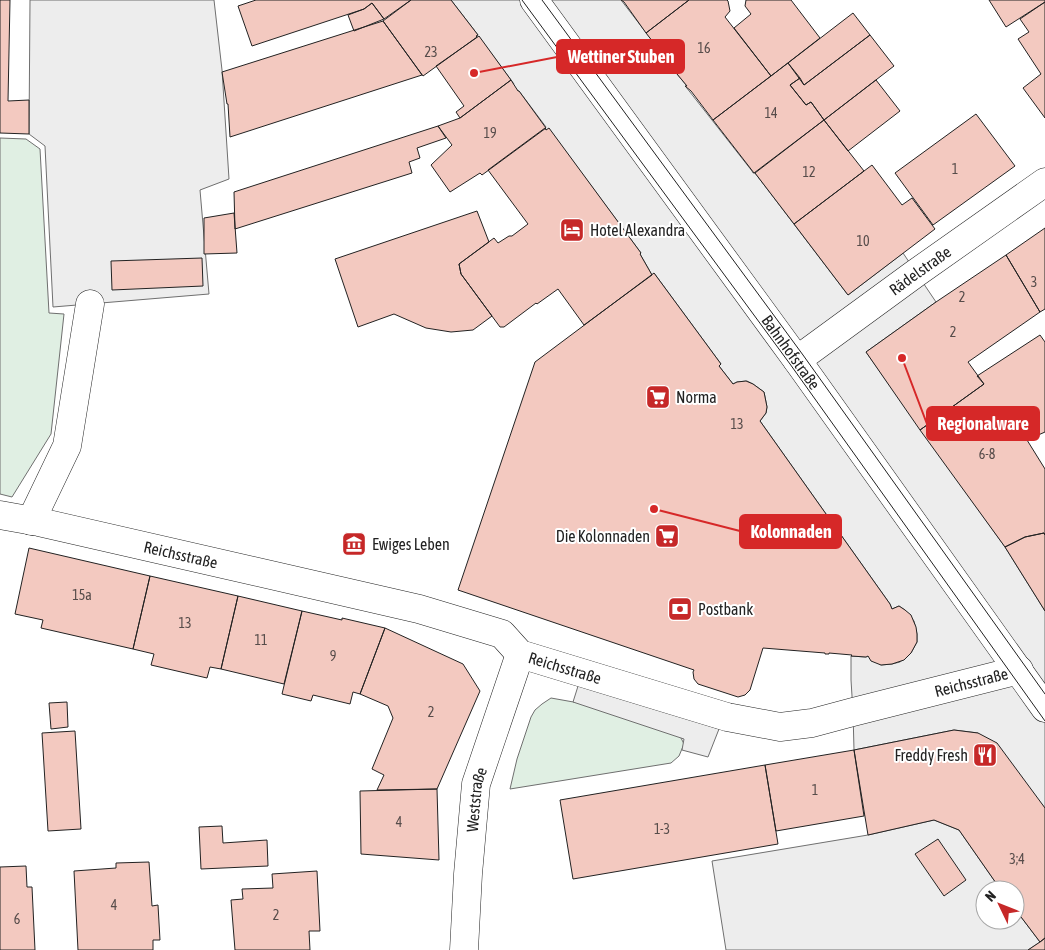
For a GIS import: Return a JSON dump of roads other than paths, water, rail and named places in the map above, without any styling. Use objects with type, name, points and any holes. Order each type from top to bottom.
[{"type":"street","name":"Bahnhofstraße","points":[[534,0],[797,360],[1045,708]]},
{"type":"street","name":"Rädelstraße","points":[[797,360],[1045,182]]},
{"type":"street","points":[[31,521],[67,446],[90,304]]},
{"type":"street","name":"Reichsstraße","points":[[0,515],[420,609],[502,634],[520,654],[718,714],[780,727],[812,723],[1019,670]]},
{"type":"street","name":"Weststraße","points":[[464,950],[476,784],[520,654]]},
{"type":"tram line","points":[[522,0],[790,364],[1045,721]]},
{"type":"tram line","points":[[542,0],[803,355],[1045,694]]},
{"type":"place","name":"Wettiner Stuben","points":[[474,73]]},
{"type":"place","name":"Hotel Alexandra","points":[[572,230]]},
{"type":"place","name":"Regionalware","points":[[902,358]]},
{"type":"place","name":"Norma","points":[[658,397]]},
{"type":"place","name":"Kolonnaden","points":[[654,509]]},
{"type":"place","name":"Die Kolonnaden","points":[[667,536]]},
{"type":"place","name":"Ewiges Leben","points":[[354,544]]},
{"type":"place","name":"Postbank","points":[[680,609]]},
{"type":"place","name":"Freddy Fresh","points":[[985,755]]}]
